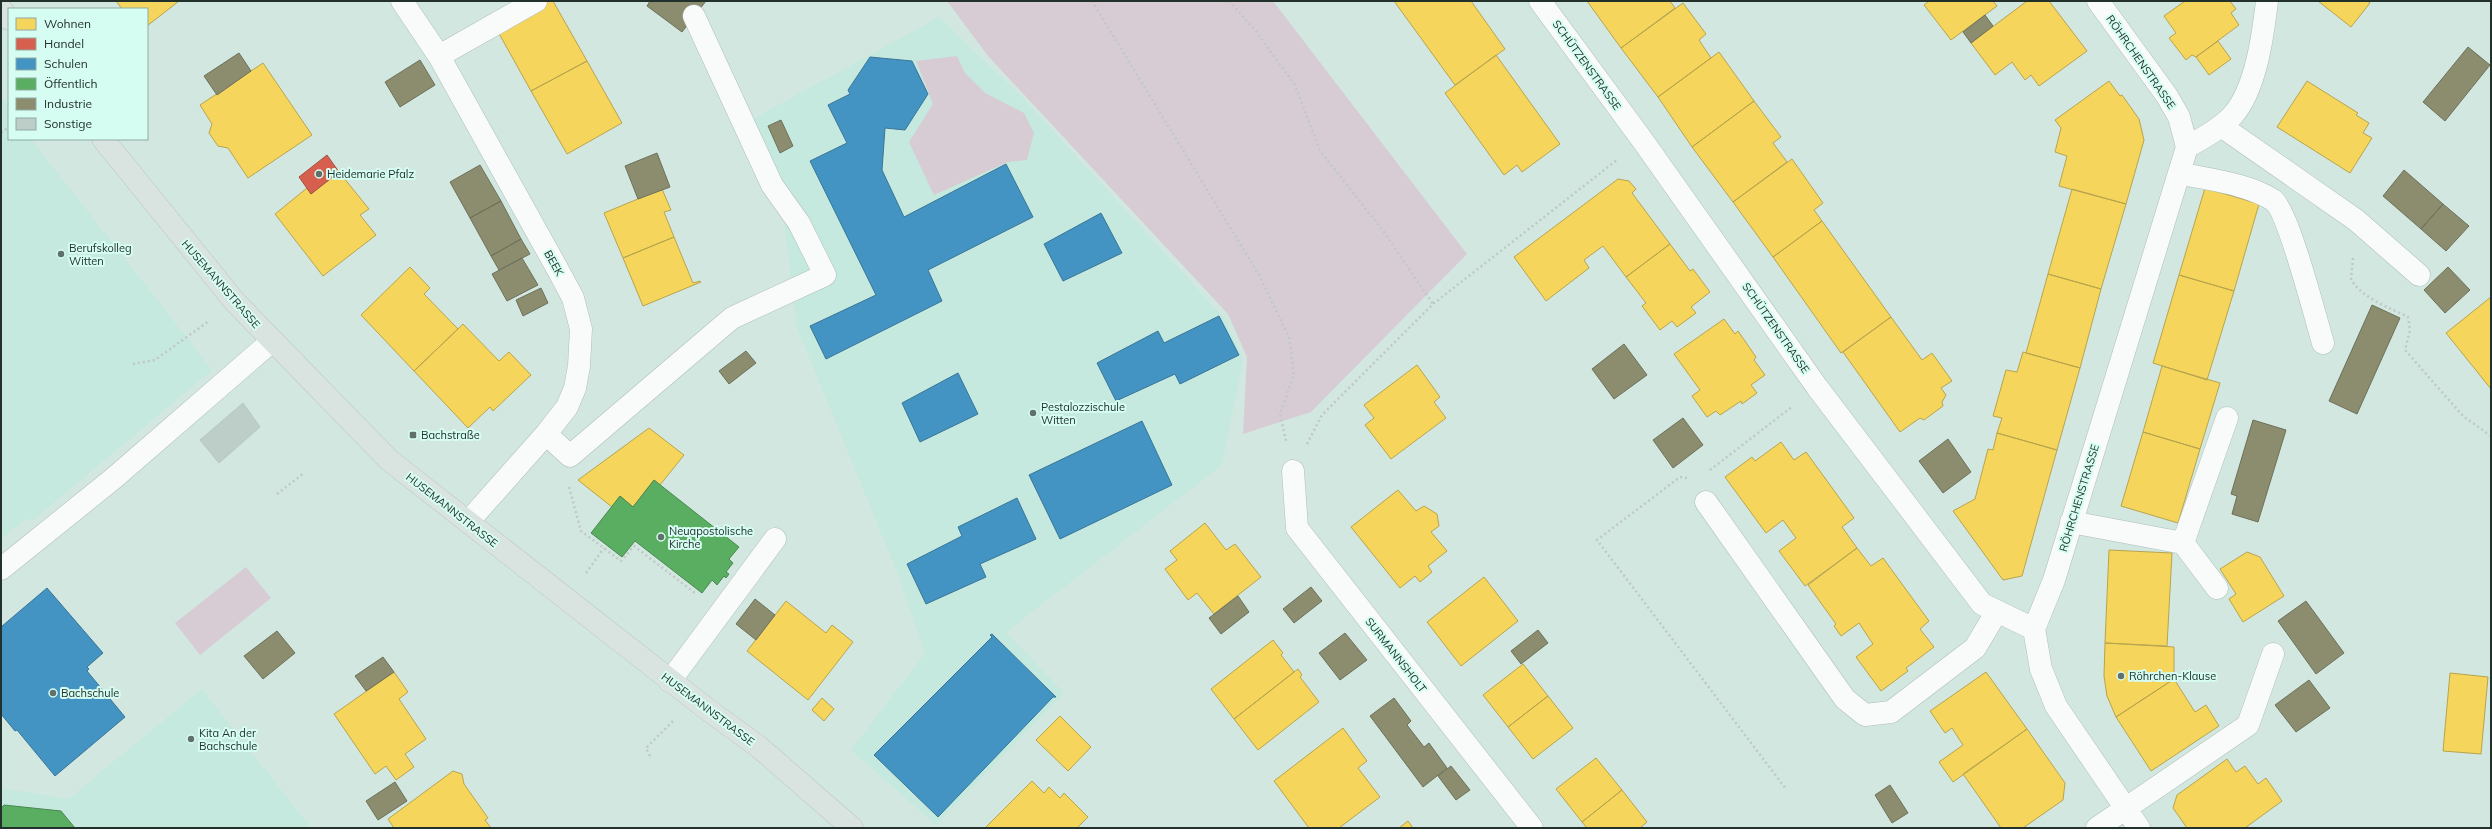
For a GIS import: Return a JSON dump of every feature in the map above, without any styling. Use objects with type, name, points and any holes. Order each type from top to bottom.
[{"type":"main road","points":[[1,8],[8,18]]},
{"type":"main road","name":"HUSEMANNSTRASSE","points":[[104,140],[235,302],[272,342],[389,460],[670,681],[759,747],[852,828]]},
{"type":"street","name":"BEEK","points":[[402,1],[439,56],[573,298],[581,329],[580,366],[567,406],[546,434],[468,522]]},
{"type":"street","points":[[439,56],[536,1]]},
{"type":"street","name":"SCHÜTZENSTRASSE","points":[[1540,1],[1643,141],[1817,387],[1982,604],[1996,613],[2034,629]]},
{"type":"street","name":"RÖHRCHENSTRASSE","points":[[2034,629],[2054,580],[2187,147],[2179,117],[2167,96],[2098,1]]},
{"type":"street","points":[[2187,147],[2221,126],[2234,114],[2251,84],[2267,1]]},
{"type":"street","points":[[546,434],[570,456],[664,388],[732,318],[825,275],[799,223],[772,185],[694,16]]},
{"type":"street","points":[[2221,126],[2356,220],[2419,275]]},
{"type":"street","points":[[2179,173],[2249,190],[2274,200],[2288,226],[2323,343]]},
{"type":"street","points":[[1,570],[114,478],[272,342]]},
{"type":"street","points":[[2183,544],[2227,418]]},
{"type":"street","name":"SURMANNSHOLT","points":[[1293,471],[1297,528],[1532,828]]},
{"type":"street","points":[[1706,502],[1845,699],[1865,715],[1891,712],[1975,648],[1996,613]]},
{"type":"street","points":[[2071,522],[2183,544],[2216,588]]},
{"type":"street","points":[[670,681],[775,539]]},
{"type":"street","points":[[2034,629],[2041,669],[2056,706],[2139,828]]},
{"type":"street","points":[[2097,828],[2248,725],[2273,654]]},
{"type":"path","points":[[1092,1],[1259,276],[1289,337],[1294,375],[1280,414],[1293,471]]},
{"type":"path","points":[[1229,1],[1255,30],[1295,85],[1320,151],[1384,232],[1433,304]]},
{"type":"path","points":[[1293,471],[1322,415],[1433,304],[1643,141]]},
{"type":"path","points":[[2356,288],[2370,298],[2408,317],[2410,330],[2405,350],[2463,416],[2491,436]]},
{"type":"path","points":[[132,364],[155,360],[235,302]]},
{"type":"path","points":[[1699,479],[1817,387]]},
{"type":"path","points":[[276,494],[304,473]]},
{"type":"path","points":[[1706,502],[1711,493],[1699,479],[1680,477],[1597,540],[1786,789]]},
{"type":"path","points":[[567,480],[581,531],[621,561],[634,546],[696,594]]},
{"type":"path","points":[[590,568],[604,548]]},
{"type":"path","points":[[650,756],[646,748],[694,699]]},
{"type":"shaded area","points":[[947,1],[1273,1],[1467,254],[1311,412],[1243,434],[1247,357],[1228,314],[988,56]]},
{"type":"shaded area","name":"Pestalozzischule Witten","points":[[939,17],[1023,98],[1225,319],[1243,359],[1222,465],[1006,632],[1064,693],[936,825],[851,750],[925,653],[895,567],[797,328],[779,177],[753,119]]},
{"type":"shaded area","points":[[957,56],[965,73],[985,93],[1024,113],[1034,133],[1027,160],[1008,162],[934,195],[909,142],[933,104],[916,61]]},
{"type":"shaded area","name":"Berufskolleg Witten","points":[[1,96],[8,105],[8,140],[32,140],[212,370],[32,521],[27,518],[1,539]]},
{"type":"shaded area","points":[[246,567],[271,598],[200,655],[175,623]]},
{"type":"shaded area","name":"Kita An der Bachschule","points":[[202,689],[311,828],[1,828],[1,788],[68,799]]},
{"type":"building: Wohnen","points":[[116,1],[179,1],[148,25],[148,8],[121,8]]},
{"type":"building: Wohnen","points":[[549,1],[553,1],[587,61],[531,91],[497,30]]},
{"type":"building: Wohnen","points":[[1394,1],[1471,1],[1505,49],[1455,85]]},
{"type":"building: Wohnen","points":[[1587,1],[1670,1],[1675,8],[1621,48]]},
{"type":"building: Wohnen","points":[[1929,1],[1993,1],[1997,6],[1951,40],[1924,5]]},
{"type":"building: Wohnen","points":[[2027,1],[2049,1],[2087,51],[2039,86],[2031,75],[2025,80],[2012,62],[1995,75],[1971,43]]},
{"type":"building: Wohnen","points":[[2185,1],[2230,1],[2236,9],[2231,13],[2239,25],[2196,57],[2192,55],[2186,60],[2169,38],[2176,33],[2164,16]]},
{"type":"building: Wohnen","points":[[2318,1],[2367,1],[2370,3],[2351,27]]},
{"type":"building: Wohnen","points":[[1683,3],[1706,34],[1699,40],[1711,58],[1658,97],[1621,48]]},
{"type":"building: Wohnen","points":[[2218,41],[2231,59],[2209,75],[2196,57]]},
{"type":"building: Wohnen","points":[[1719,52],[1754,101],[1692,147],[1658,97]]},
{"type":"building: Wohnen","points":[[1496,55],[1560,144],[1522,172],[1517,165],[1504,175],[1445,93]]},
{"type":"building: Wohnen","points":[[587,61],[622,123],[567,154],[531,91]]},
{"type":"building: Wohnen","points":[[263,63],[312,135],[248,178],[228,148],[218,146],[209,133],[212,124],[200,105]]},
{"type":"building: Wohnen","points":[[2109,81],[2120,96],[2122,95],[2139,119],[2144,140],[2126,204],[2059,186],[2067,156],[2055,152],[2061,128],[2055,120]]},
{"type":"building: Wohnen","points":[[2307,81],[2358,113],[2356,115],[2369,123],[2363,133],[2372,138],[2350,173],[2277,127]]},
{"type":"building: Wohnen","points":[[1754,101],[1781,137],[1773,143],[1787,162],[1733,202],[1692,147]]},
{"type":"building: Wohnen","points":[[1792,159],[1823,203],[1814,210],[1822,221],[1773,257],[1733,202]]},
{"type":"building: Wohnen","points":[[339,172],[369,209],[360,215],[376,235],[323,276],[275,214],[307,188],[311,194]]},
{"type":"building: Wohnen","points":[[1618,179],[1629,181],[1636,189],[1632,193],[1670,244],[1626,277],[1603,246],[1584,260],[1589,268],[1546,301],[1514,257]]},
{"type":"building: Wohnen","points":[[2205,188],[2259,204],[2234,291],[2179,275]]},
{"type":"building: Wohnen","points":[[662,189],[671,210],[664,212],[674,237],[623,258],[604,213]]},
{"type":"building: Wohnen","points":[[2072,189],[2126,204],[2101,289],[2048,274]]},
{"type":"building: Wohnen","points":[[1822,221],[1891,317],[1841,353],[1773,257]]},
{"type":"building: Wohnen","points":[[674,237],[693,283],[701,282],[643,306],[623,258]]},
{"type":"building: Wohnen","points":[[1670,244],[1690,271],[1693,269],[1710,292],[1691,307],[1696,313],[1677,327],[1672,321],[1660,330],[1642,306],[1646,303],[1626,277]]},
{"type":"building: Wohnen","points":[[410,267],[430,288],[424,294],[458,329],[414,371],[361,315]]},
{"type":"building: Wohnen","points":[[2048,274],[2101,289],[2080,368],[2026,353]]},
{"type":"building: Wohnen","points":[[2179,275],[2234,291],[2207,380],[2153,363]]},
{"type":"building: Wohnen","points":[[2491,297],[2491,389],[2446,333]]},
{"type":"building: Wohnen","points":[[1891,317],[1922,360],[1932,353],[1952,381],[1941,388],[1946,395],[1942,402],[1943,406],[1924,420],[1920,418],[1900,432],[1843,352]]},
{"type":"building: Wohnen","points":[[1724,319],[1735,334],[1738,331],[1756,357],[1754,360],[1765,375],[1751,385],[1757,393],[1742,404],[1741,401],[1720,415],[1716,411],[1707,417],[1692,396],[1700,390],[1674,354]]},
{"type":"building: Wohnen","points":[[463,324],[499,361],[509,352],[531,375],[493,411],[490,407],[468,428],[414,371]]},
{"type":"building: Wohnen","points":[[2023,352],[2080,368],[2057,450],[1997,433],[2002,418],[1993,416],[2006,370],[2017,372]]},
{"type":"building: Wohnen","points":[[1417,365],[1440,397],[1434,402],[1446,418],[1391,459],[1365,425],[1374,418],[1364,405]]},
{"type":"building: Wohnen","points":[[2162,366],[2220,383],[2200,449],[2143,432]]},
{"type":"building: Wohnen","points":[[649,428],[684,455],[660,485],[654,480],[633,507],[620,496],[612,507],[578,480]]},
{"type":"building: Wohnen","points":[[2143,432],[2200,449],[2178,523],[2121,506]]},
{"type":"building: Wohnen","points":[[1997,433],[2057,450],[2022,576],[2003,580],[1953,511],[1975,499],[1988,449],[1993,450]]},
{"type":"building: Wohnen","points":[[1781,442],[1794,460],[1806,452],[1854,518],[1842,527],[1857,548],[1805,586],[1779,551],[1796,538],[1783,520],[1766,533],[1725,477],[1752,457],[1755,461]]},
{"type":"building: Wohnen","points":[[1398,490],[1416,511],[1424,506],[1437,514],[1439,526],[1431,532],[1447,551],[1428,566],[1432,572],[1420,582],[1415,576],[1400,588],[1351,527]]},
{"type":"building: Wohnen","points":[[1205,523],[1226,550],[1235,544],[1261,577],[1214,614],[1197,593],[1188,600],[1165,569],[1177,560],[1170,551]]},
{"type":"building: Wohnen","points":[[1857,548],[1871,566],[1883,558],[1929,621],[1920,629],[1934,647],[1906,668],[1908,671],[1881,691],[1856,657],[1873,644],[1859,623],[1841,636],[1834,626],[1836,624],[1808,585]]},
{"type":"building: Wohnen","points":[[2109,550],[2172,553],[2167,646],[2105,643]]},
{"type":"building: Wohnen","points":[[2247,552],[2260,557],[2284,596],[2243,622],[2229,599],[2236,594],[2220,569]]},
{"type":"building: Wohnen","points":[[1484,577],[1518,621],[1461,666],[1427,622]]},
{"type":"building: Wohnen","points":[[786,601],[826,633],[832,625],[853,642],[808,700],[747,651]]},
{"type":"building: Wohnen","points":[[1273,640],[1283,653],[1281,655],[1294,672],[1234,719],[1211,689]]},
{"type":"building: Wohnen","points":[[2105,643],[2174,647],[2174,679],[2116,717],[2107,696],[2104,676]]},
{"type":"building: Wohnen","points":[[1523,664],[1548,696],[1508,727],[1483,695]]},
{"type":"building: Wohnen","points":[[1298,669],[1302,675],[1300,677],[1319,702],[1258,750],[1234,719]]},
{"type":"building: Wohnen","points":[[394,672],[408,692],[399,699],[426,739],[405,754],[414,767],[396,780],[386,766],[375,774],[334,714]]},
{"type":"building: Wohnen","points":[[1986,672],[2027,729],[1953,782],[1939,762],[1963,745],[1952,728],[1945,733],[1930,711]]},
{"type":"building: Wohnen","points":[[2450,673],[2488,677],[2481,754],[2443,751]]},
{"type":"building: Wohnen","points":[[2174,679],[2195,712],[2206,705],[2219,726],[2151,771],[2116,717]]},
{"type":"building: Wohnen","points":[[1548,696],[1573,728],[1533,759],[1508,727]]},
{"type":"building: Wohnen","points":[[822,698],[834,709],[824,721],[812,710]]},
{"type":"building: Wohnen","points":[[1060,716],[1091,747],[1068,771],[1036,740]]},
{"type":"building: Wohnen","points":[[1343,728],[1367,761],[1358,768],[1380,797],[1339,828],[1309,828],[1274,781]]},
{"type":"building: Wohnen","points":[[2027,729],[2065,783],[2063,800],[2023,828],[2001,828],[1963,774]]},
{"type":"building: Wohnen","points":[[1596,758],[1622,790],[1582,822],[1556,789]]},
{"type":"building: Wohnen","points":[[2227,759],[2236,772],[2245,766],[2258,784],[2266,778],[2282,801],[2245,828],[2187,828],[2173,808],[2177,795]]},
{"type":"building: Wohnen","points":[[453,771],[462,774],[464,784],[488,818],[485,820],[491,828],[394,828],[388,819]]},
{"type":"building: Wohnen","points":[[1032,781],[1044,793],[1049,787],[1060,798],[1064,793],[1088,817],[1077,828],[985,828]]},
{"type":"building: Wohnen","points":[[1622,790],[1647,822],[1640,828],[1587,828],[1582,822]]},
{"type":"building: Wohnen","points":[[1408,821],[1413,828],[1399,828]]},
{"type":"building: Handel","name":"Heidemarie Pfalz","points":[[327,155],[339,172],[311,194],[299,177]]},
{"type":"building: Schulen","points":[[870,57],[912,61],[928,94],[905,130],[885,128],[882,170],[904,217],[1006,164],[1033,217],[928,270],[942,301],[826,359],[810,326],[876,295],[810,161],[847,143],[828,105],[850,94],[848,90]]},
{"type":"building: Schulen","points":[[1101,213],[1122,253],[1063,281],[1044,244]]},
{"type":"building: Schulen","points":[[1219,316],[1239,355],[1180,384],[1175,374],[1116,401],[1097,363],[1158,331],[1164,343]]},
{"type":"building: Schulen","points":[[958,373],[978,414],[920,442],[902,403]]},
{"type":"building: Schulen","points":[[1142,421],[1172,485],[1060,539],[1029,475]]},
{"type":"building: Schulen","points":[[1017,498],[1036,539],[980,564],[986,577],[926,604],[907,564],[962,536],[958,527]]},
{"type":"building: Schulen","name":"Bachschule","points":[[47,588],[103,653],[87,667],[89,669],[87,671],[125,717],[55,776],[17,730],[15,731],[1,714],[1,627]]},
{"type":"building: Schulen","points":[[992,634],[1056,697],[1053,697],[938,817],[874,755],[992,637],[990,635]]},
{"type":"building: Öffentlich","name":"Neuapostolische Kirche","points":[[654,480],[739,547],[729,559],[733,563],[726,572],[729,574],[726,578],[724,576],[717,585],[712,580],[702,593],[635,541],[622,557],[591,533],[620,496],[633,507]]},
{"type":"building: Öffentlich","points":[[4,805],[61,811],[75,828],[1,828],[1,808]]},
{"type":"building: Industrie","points":[[650,1],[706,1],[682,32],[647,6]]},
{"type":"building: Industrie","points":[[1985,15],[1993,26],[1971,43],[1963,32]]},
{"type":"building: Industrie","points":[[2468,47],[2490,65],[2445,121],[2423,102]]},
{"type":"building: Industrie","points":[[239,53],[251,71],[217,95],[204,76]]},
{"type":"building: Industrie","points":[[420,60],[435,85],[400,107],[385,82]]},
{"type":"building: Industrie","points":[[781,120],[793,146],[780,153],[768,126]]},
{"type":"building: Industrie","points":[[657,153],[670,187],[638,199],[625,166]]},
{"type":"building: Industrie","points":[[480,165],[501,201],[470,218],[450,182]]},
{"type":"building: Industrie","points":[[2404,170],[2443,204],[2421,229],[2383,196]]},
{"type":"building: Industrie","points":[[501,201],[521,239],[491,256],[470,218]]},
{"type":"building: Industrie","points":[[2443,204],[2469,226],[2446,251],[2421,229]]},
{"type":"building: Industrie","points":[[521,239],[530,254],[499,270],[491,256]]},
{"type":"building: Industrie","points":[[522,258],[538,285],[507,301],[492,274]]},
{"type":"building: Industrie","points":[[2448,267],[2470,290],[2445,313],[2424,290]]},
{"type":"building: Industrie","points":[[541,288],[548,303],[523,316],[516,300]]},
{"type":"building: Industrie","points":[[2372,305],[2400,318],[2357,414],[2329,401]]},
{"type":"building: Industrie","points":[[1624,344],[1647,375],[1614,399],[1592,369]]},
{"type":"building: Industrie","points":[[746,351],[756,363],[729,384],[719,371]]},
{"type":"building: Industrie","points":[[1683,418],[1703,445],[1673,468],[1653,440]]},
{"type":"building: Industrie","points":[[2253,420],[2286,430],[2258,522],[2232,514],[2237,496],[2231,494]]},
{"type":"building: Industrie","points":[[1948,439],[1971,472],[1943,493],[1919,461]]},
{"type":"building: Industrie","points":[[1311,587],[1322,601],[1294,623],[1283,609]]},
{"type":"building: Industrie","points":[[1238,596],[1249,612],[1221,634],[1209,618]]},
{"type":"building: Industrie","points":[[755,599],[775,615],[756,640],[736,624]]},
{"type":"building: Industrie","points":[[2306,601],[2344,653],[2316,674],[2278,621]]},
{"type":"building: Industrie","points":[[1538,630],[1548,643],[1521,664],[1511,651]]},
{"type":"building: Industrie","points":[[277,631],[295,653],[263,679],[244,656]]},
{"type":"building: Industrie","points":[[1345,633],[1367,660],[1340,680],[1319,653]]},
{"type":"building: Industrie","points":[[383,657],[394,672],[366,691],[355,676]]},
{"type":"building: Industrie","points":[[2309,680],[2330,708],[2296,732],[2275,705]]},
{"type":"building: Industrie","points":[[1394,698],[1411,721],[1407,725],[1424,747],[1429,743],[1447,768],[1423,787],[1370,716]]},
{"type":"building: Industrie","points":[[1451,766],[1470,790],[1456,800],[1438,776]]},
{"type":"building: Industrie","points":[[395,782],[407,801],[378,820],[366,801]]},
{"type":"building: Industrie","points":[[1890,785],[1908,813],[1892,823],[1875,795]]},
{"type":"building: Sonstige","points":[[243,403],[260,427],[219,463],[200,440]]},
{"type":"place","name":"Heidemarie Pfalz","points":[[319,174]]},
{"type":"place","name":"Berufskolleg Witten","points":[[61,254]]},
{"type":"place","name":"Pestalozzischule Witten","points":[[1033,413]]},
{"type":"place","name":"Bachstraße","points":[[413,435]]},
{"type":"place","name":"Neuapostolische Kirche","points":[[661,537]]},
{"type":"place","name":"Röhrchen-Klause","points":[[2121,676]]},
{"type":"place","name":"Bachschule","points":[[53,693]]},
{"type":"place","name":"Kita An der Bachschule","points":[[191,739]]}]
